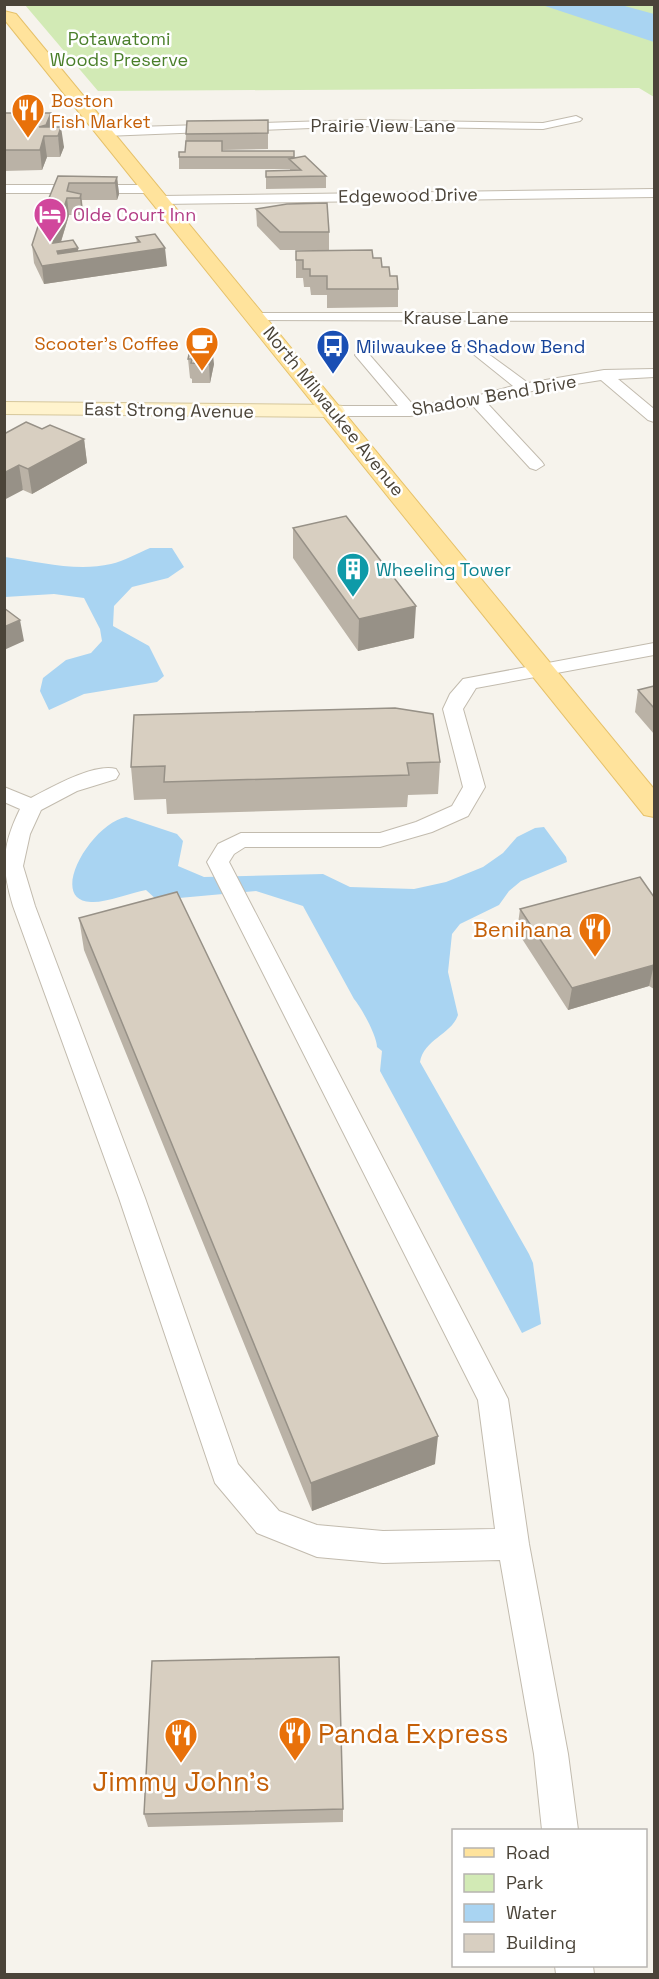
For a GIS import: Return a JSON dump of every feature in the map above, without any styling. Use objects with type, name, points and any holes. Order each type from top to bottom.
[{"type":"main road","name":"North Milwaukee Avenue","points":[[8,12],[654,808]]},
{"type":"street","name":"Prairie View Lane","points":[[105,132],[361,123],[543,126],[576,119]]},
{"type":"street","name":"Edgewood Drive","points":[[4,189],[157,194],[654,193]]},
{"type":"street","name":"Krause Lane","points":[[257,317],[654,317]]},
{"type":"street","points":[[471,346],[525,388]]},
{"type":"street","points":[[362,354],[410,411]]},
{"type":"street","name":"Shadow Bend Drive","points":[[334,411],[410,411],[477,401],[525,388],[604,375],[654,373]]},
{"type":"street","points":[[604,375],[654,417]]},
{"type":"street","points":[[477,401],[536,465]]},
{"type":"street","name":"East Strong Avenue","points":[[4,408],[334,411]]},
{"type":"street","points":[[560,1829],[551,1754],[513,1544],[493,1399],[218,862],[226,849],[241,840],[380,840],[424,827],[460,811],[474,787],[453,709],[460,694],[470,683],[654,649]]},
{"type":"street","points":[[110,774],[70,786],[32,806],[19,834],[12,866],[132,1198],[226,1473],[268,1522],[317,1541],[383,1547],[513,1544]]},
{"type":"street","points":[[4,794],[32,806]]},
{"type":"green space","name":"Potawatomi Woods Preserve","points":[[25,5],[654,5],[654,97],[639,88],[98,91]]},
{"type":"water","points":[[542,5],[621,5],[654,14],[654,42]]},
{"type":"water","points":[[150,548],[172,548],[184,567],[168,578],[132,587],[114,606],[113,626],[149,646],[164,676],[157,682],[84,694],[49,710],[40,691],[43,678],[66,660],[91,653],[102,641],[100,629],[84,598],[54,594],[5,597],[5,557],[85,567],[111,564]]},
{"type":"water","points":[[126,817],[177,834],[183,841],[178,866],[204,877],[323,874],[350,887],[414,889],[446,882],[483,867],[503,853],[517,837],[535,828],[544,827],[566,857],[567,862],[521,881],[509,891],[499,905],[460,924],[452,934],[448,972],[458,1015],[450,1028],[432,1042],[422,1054],[420,1062],[529,1254],[533,1263],[541,1324],[522,1333],[380,1071],[382,1051],[377,1047],[361,1008],[303,906],[256,891],[157,900],[146,890],[97,902],[78,898],[73,889],[73,876],[79,861],[88,846],[100,833],[113,822]]},
{"type":"building","points":[[4,113],[51,113],[46,125],[39,127],[61,127],[58,136],[44,136],[40,150],[4,150]]},
{"type":"building","points":[[268,120],[268,133],[186,134],[187,121]]},
{"type":"building","points":[[186,141],[222,141],[222,151],[294,151],[294,157],[179,157],[179,152],[185,152]]},
{"type":"building","points":[[305,156],[326,176],[266,177],[266,171],[301,170],[289,159]]},
{"type":"building","points":[[58,176],[117,177],[115,183],[69,183],[67,191],[81,194],[80,198],[67,198],[53,243],[73,240],[78,248],[57,251],[58,254],[140,242],[136,237],[155,234],[165,248],[42,266],[32,245],[41,217],[45,217],[51,198],[49,198]]},
{"type":"building","points":[[327,203],[329,232],[280,232],[256,209],[287,204]]},
{"type":"building","points":[[372,250],[373,258],[381,258],[382,267],[389,267],[390,276],[397,276],[398,289],[327,289],[327,276],[310,276],[310,269],[303,269],[303,260],[296,260],[296,251]]},
{"type":"building","points":[[212,345],[209,364],[191,363],[192,359],[188,359],[191,346]]},
{"type":"building","points":[[26,422],[42,429],[50,425],[84,439],[28,469],[19,465],[4,473],[4,434]]},
{"type":"building","points":[[346,516],[416,606],[359,619],[293,528]]},
{"type":"building","points":[[4,608],[20,620],[4,627]]},
{"type":"building","points":[[654,686],[654,708],[638,690]]},
{"type":"building","points":[[395,708],[433,714],[440,762],[407,763],[409,775],[164,782],[165,766],[131,767],[134,715]]},
{"type":"building","name":"Benihana","points":[[640,877],[654,897],[654,965],[572,988],[520,909]]},
{"type":"building","points":[[177,892],[438,1436],[311,1483],[79,918]]},
{"type":"building","points":[[339,1657],[343,1809],[144,1814],[152,1661]]},
{"type":"place","name":"Boston Fish Market","points":[[28,139]]},
{"type":"place","name":"Olde Court Inn","points":[[50,243]]},
{"type":"place","name":"Scooter's Coffee","points":[[202,372]]},
{"type":"place","name":"Milwaukee & Shadow Bend","points":[[333,375]]},
{"type":"place","name":"Wheeling Tower","points":[[353,598]]},
{"type":"place","name":"Benihana","points":[[595,958]]},
{"type":"place","name":"Panda Express","points":[[295,1762]]},
{"type":"place","name":"Jimmy John's","points":[[181,1764]]}]
